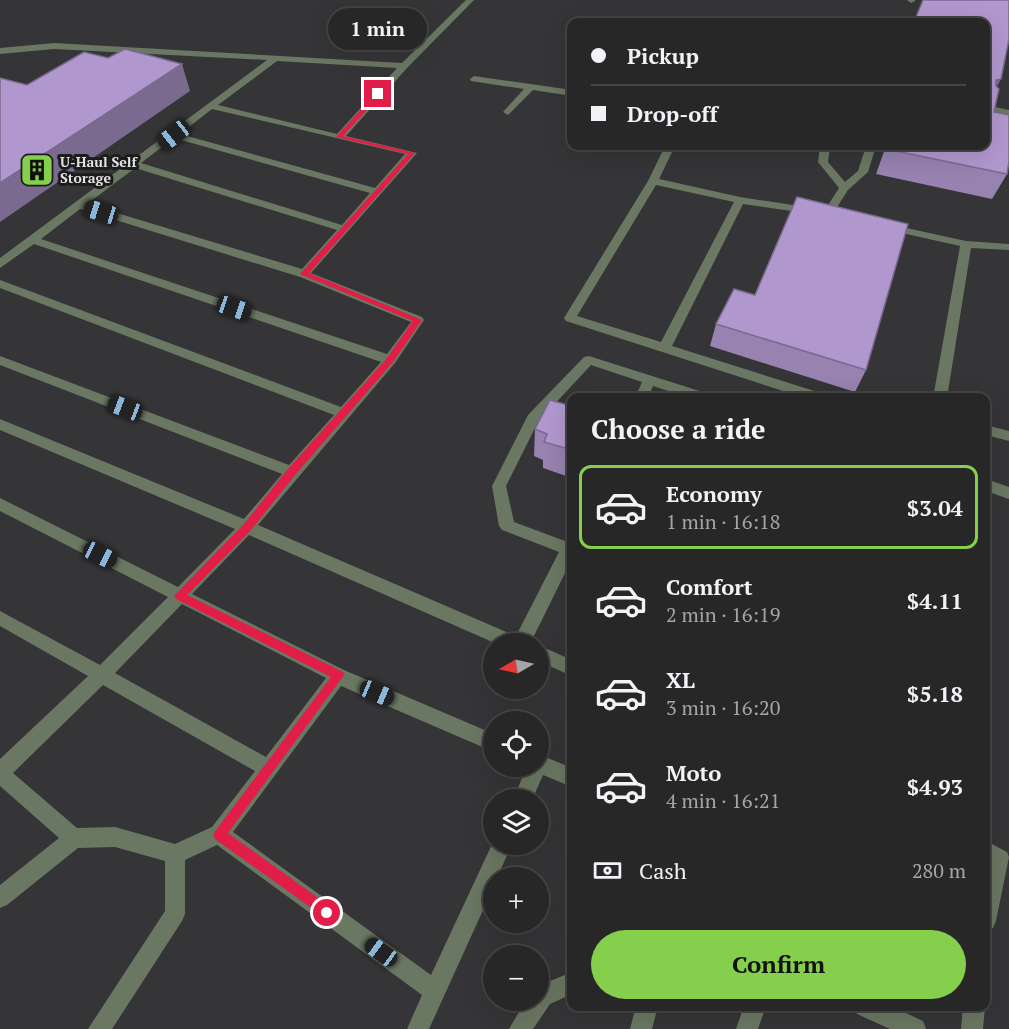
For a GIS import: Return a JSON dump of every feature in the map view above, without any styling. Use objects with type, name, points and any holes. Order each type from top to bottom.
[{"type":"lane","points":[[339,137],[404,66],[470,0]]},
{"type":"lane","points":[[0,51],[54,46],[404,66]]},
{"type":"lane","points":[[0,264],[136,165],[276,58]]},
{"type":"lane","points":[[474,79],[567,92]]},
{"type":"lane","points":[[508,112],[531,87]]},
{"type":"lane","points":[[214,106],[412,153],[304,274]]},
{"type":"lane","points":[[990,109],[1009,113]]},
{"type":"lane","points":[[174,135],[377,192]]},
{"type":"lane","points":[[668,150],[653,181],[570,318],[806,393]]},
{"type":"lane","points":[[822,150],[823,162],[844,189]]},
{"type":"lane","points":[[653,181],[740,200],[833,215],[844,189],[863,171],[870,150]]},
{"type":"lane","points":[[136,165],[344,230]]},
{"type":"lane","points":[[664,349],[740,200]]},
{"type":"lane","points":[[74,838],[0,773],[103,674],[247,527],[390,360],[418,320],[304,274],[78,205]]},
{"type":"lane","points":[[874,223],[966,244],[1009,247]]},
{"type":"lane","points":[[33,240],[390,360]]},
{"type":"lane","points":[[941,393],[966,244]]},
{"type":"lane","points":[[0,284],[344,413]]},
{"type":"lane","points":[[0,360],[292,472]]},
{"type":"lane","points":[[567,546],[507,526],[499,486],[533,418],[589,360],[691,393]]},
{"type":"lane","points":[[644,393],[650,380]]},
{"type":"lane","points":[[0,424],[247,527],[491,633]]},
{"type":"lane","points":[[990,431],[1009,436]]},
{"type":"lane","points":[[990,486],[1009,493]]},
{"type":"lane","points":[[0,504],[339,675],[483,738]]},
{"type":"lane","points":[[527,633],[567,553]]},
{"type":"lane","points":[[0,618],[268,768]]},
{"type":"lane","points":[[549,658],[567,666]]},
{"type":"lane","points":[[0,898],[74,838],[115,837],[175,854],[219,834],[339,675]]},
{"type":"lane","points":[[549,769],[567,776]]},
{"type":"lane","points":[[219,834],[435,991]]},
{"type":"lane","points":[[99,1029],[175,914],[175,854]]},
{"type":"lane","points":[[418,1029],[496,855]]},
{"type":"lane","points":[[990,904],[1001,859]]},
{"type":"lane","points":[[520,1029],[542,996],[567,984]]},
{"type":"lane","points":[[641,1029],[646,1011]]},
{"type":"lane","points":[[747,1029],[753,1011]]},
{"type":"lane","points":[[876,1011],[915,1029]]},
{"type":"lane","points":[[972,1029],[974,1011]]},
{"type":"building","points":[[923,0],[1009,0],[1009,39],[1001,79],[996,80],[996,86],[999,89],[994,112],[1009,115],[1007,174],[891,150],[990,150],[990,18],[916,18]]},
{"type":"building","points":[[125,49],[182,64],[0,183],[0,78],[27,85],[84,52],[108,58]]},
{"type":"building","points":[[797,197],[908,224],[866,370],[716,324],[734,289],[755,295]]},
{"type":"building","points":[[550,400],[567,405],[567,449],[544,442],[547,434],[535,429]]},
{"type":"place","name":"U-Haul Self Storage","points":[[37,170]]},
{"type":"route","points":[[327,913],[219,834],[339,675],[179,596],[247,527],[390,360],[418,320],[304,274],[412,153],[339,137],[378,94]]}]
